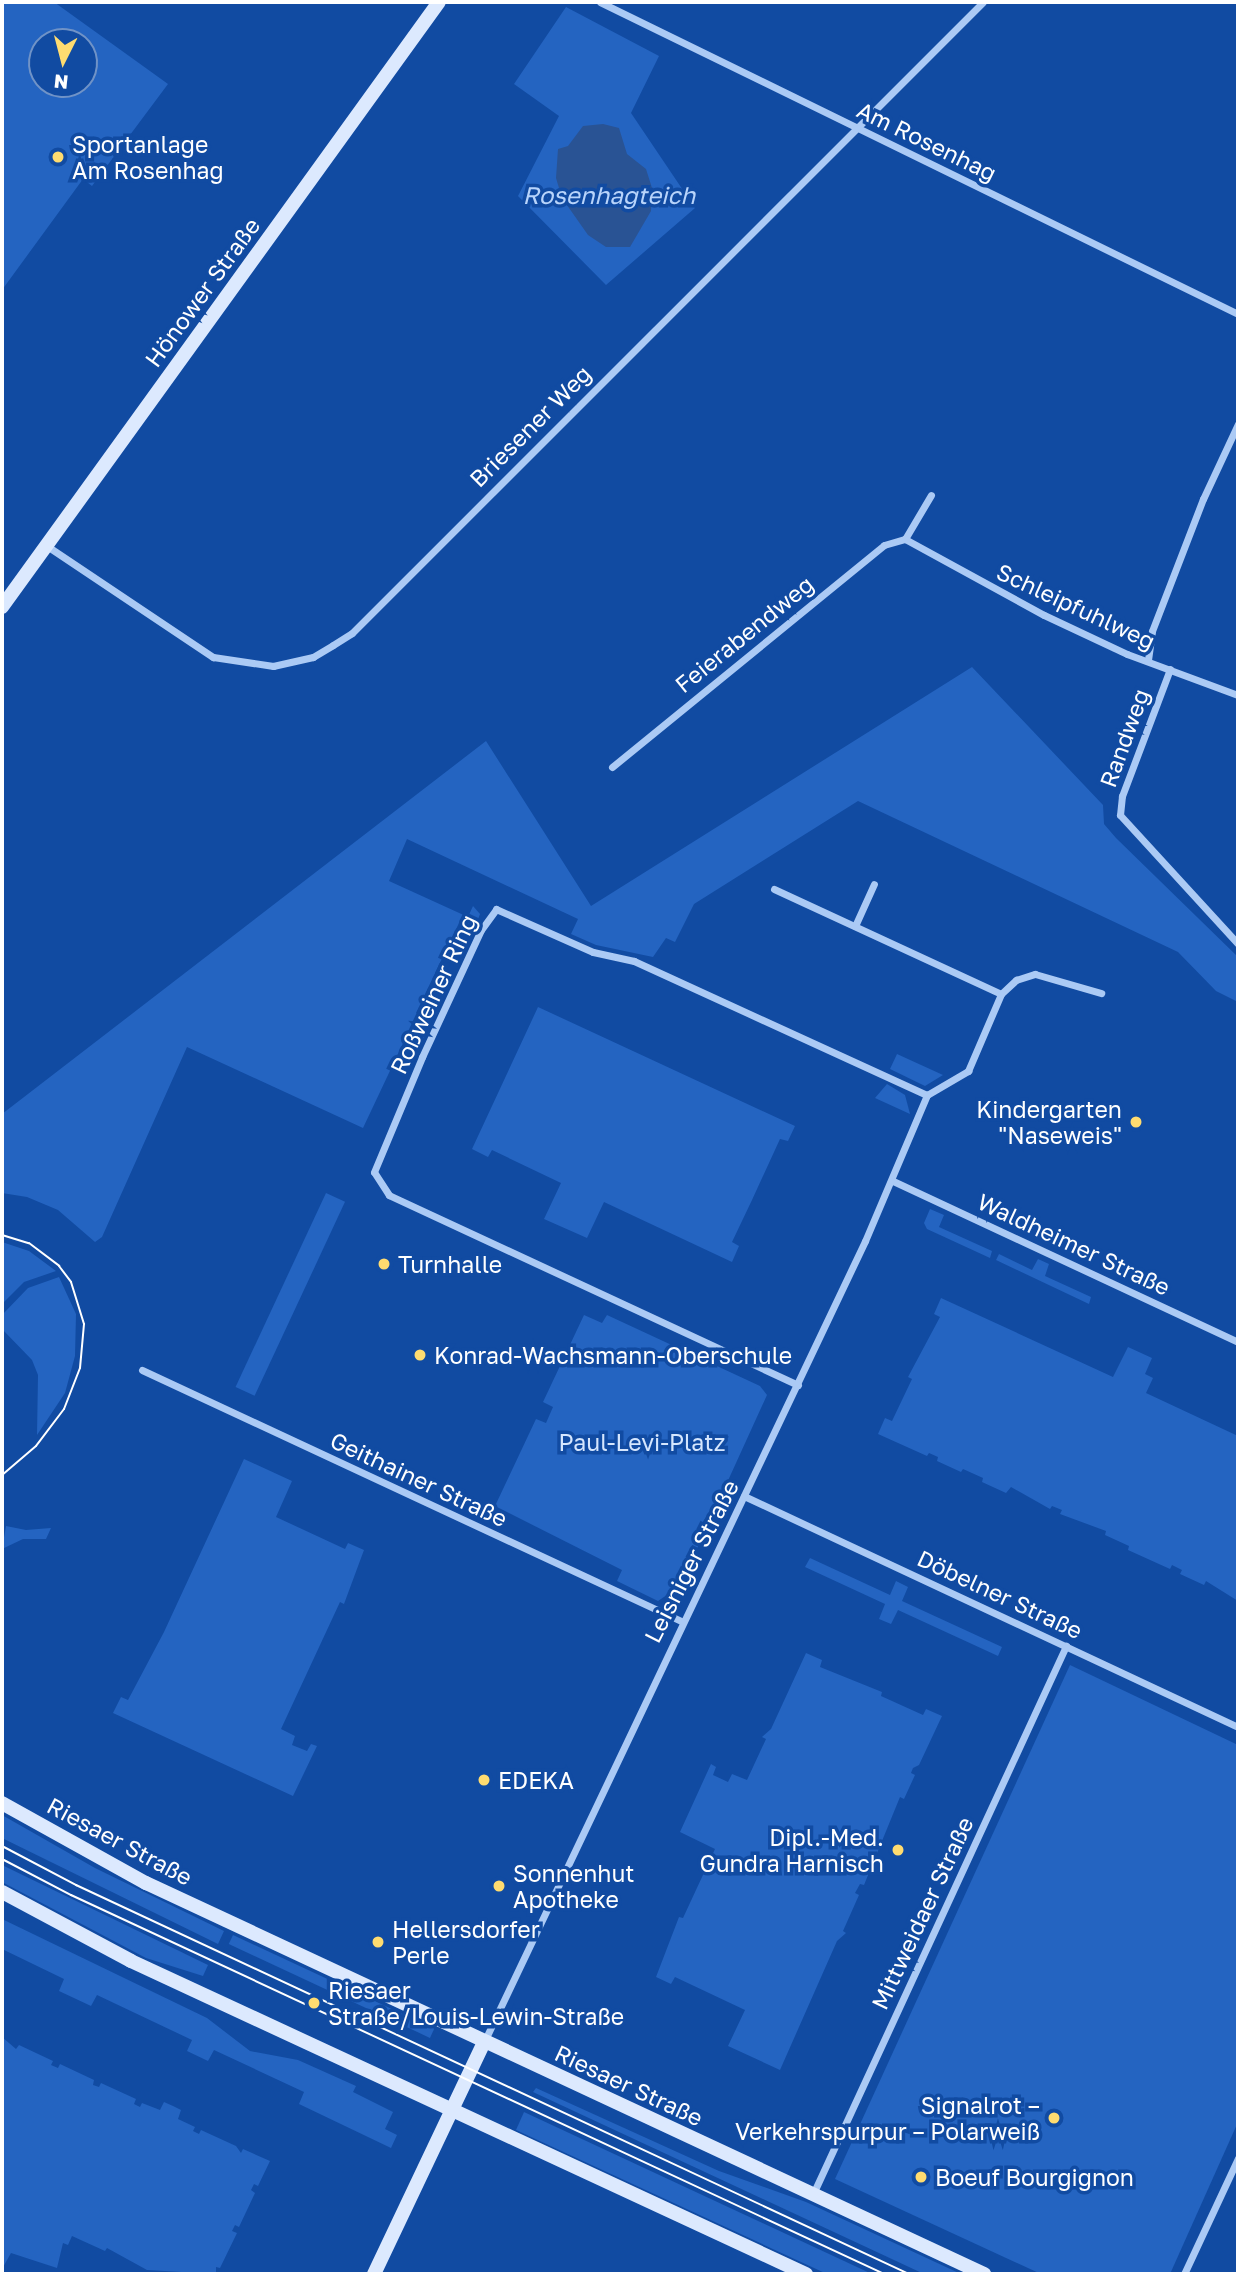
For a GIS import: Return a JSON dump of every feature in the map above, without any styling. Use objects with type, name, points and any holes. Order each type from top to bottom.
[{"type":"main road","name":"Hönower Straße","points":[[2,607],[439,2]]},
{"type":"main road","name":"Riesaer Straße","points":[[2,1803],[146,1883],[984,2274]]},
{"type":"main road","points":[[2,1892],[131,1961],[806,2274]]},
{"type":"main road","points":[[374,2274],[484,2042]]},
{"type":"street","name":"Am Rosenhag","points":[[600,2],[1238,314]]},
{"type":"street","name":"Briesener Weg","points":[[47,546],[171,634],[213,657],[273,666],[313,657],[352,633],[855,127],[983,2]]},
{"type":"street","points":[[1149,660],[1152,631],[1203,499],[1238,424]]},
{"type":"street","points":[[905,539],[931,495]]},
{"type":"street","name":"Schleipfuhlweg","points":[[905,539],[1044,615],[1238,695]]},
{"type":"street","name":"Feierabendweg","points":[[612,766],[884,545],[905,539]]},
{"type":"street","name":"Randweg","points":[[1170,669],[1122,796],[1120,815],[1238,944]]},
{"type":"street","points":[[855,926],[874,884]]},
{"type":"street","points":[[774,889],[1001,994]]},
{"type":"street","name":"Roßweiner Ring","points":[[798,1385],[389,1195],[374,1172],[422,1057],[481,930],[496,909],[593,952],[634,961],[928,1095]]},
{"type":"street","points":[[928,1095],[968,1071],[1001,994],[1016,979],[1035,974],[1101,993]]},
{"type":"street","name":"Leisniger Straße","points":[[484,2042],[681,1621],[798,1385],[893,1181],[928,1095]]},
{"type":"street","name":"Waldheimer Straße","points":[[893,1181],[1238,1342]]},
{"type":"street","name":"Geithainer Straße","points":[[142,1370],[681,1621]]},
{"type":"street","name":"Döbelner Straße","points":[[744,1496],[1238,1727]]},
{"type":"street","name":"Mittweidaer Straße","points":[[813,2195],[1066,1646]]},
{"type":"street","points":[[1184,2274],[1238,2158]]},
{"type":"green space","name":"Sportanlage Am Rosenhag","points":[[2,2],[54,2],[90,28],[28,28],[28,98],[98,98],[98,34],[168,84],[92,186],[83,179],[2,290]]},
{"type":"green space","points":[[566,7],[659,56],[631,113],[695,208],[606,285],[518,196],[559,116],[514,84]]},
{"type":"green space","points":[[972,667],[1103,805],[1104,824],[1116,838],[1238,957],[1238,1002],[1216,991],[1178,952],[858,801],[694,904],[675,942],[666,938],[653,957],[596,945],[571,934],[578,919],[407,839],[389,881],[468,917],[473,906],[480,914],[474,930],[459,923],[416,1013],[431,1021],[420,1046],[405,1039],[363,1128],[187,1047],[102,1237],[95,1242],[58,1210],[27,1197],[2,1193],[2,1114],[486,741],[591,906]]},
{"type":"green space","points":[[538,1007],[795,1126],[788,1141],[780,1139],[732,1242],[739,1246],[732,1262],[604,1202],[587,1238],[544,1219],[561,1183],[492,1150],[488,1157],[472,1149]]},
{"type":"green space","points":[[897,1054],[943,1075],[925,1086],[890,1069]]},
{"type":"green space","points":[[887,1084],[905,1095],[910,1114],[875,1098]]},
{"type":"green space","points":[[326,1193],[345,1202],[255,1396],[236,1387]]},
{"type":"green space","points":[[930,1209],[944,1215],[939,1227],[992,1251],[990,1258],[927,1229],[924,1223]]},
{"type":"green space","points":[[2,1242],[29,1251],[56,1271],[24,1282],[2,1304]]},
{"type":"green space","points":[[999,1254],[1032,1270],[1038,1259],[1049,1264],[1045,1276],[1091,1297],[1089,1304],[996,1260]]},
{"type":"green space","points":[[59,1277],[76,1314],[75,1356],[65,1393],[37,1435],[38,1375],[32,1360],[2,1329],[2,1315],[28,1288]]},
{"type":"green space","points":[[941,1298],[1113,1377],[1128,1347],[1152,1358],[1145,1374],[1153,1378],[1146,1393],[1238,1436],[1238,1601],[1206,1581],[1204,1585],[1180,1574],[1182,1570],[1172,1565],[1170,1569],[1128,1550],[1129,1546],[1105,1535],[1106,1531],[1060,1514],[1062,1510],[1052,1506],[1050,1509],[1011,1487],[1006,1493],[982,1482],[983,1478],[937,1461],[938,1457],[929,1453],[927,1456],[878,1434],[885,1418],[892,1421],[912,1379],[908,1377],[940,1317],[934,1314]]},
{"type":"green space","name":"Paul-Levi-Platz","points":[[584,1315],[602,1323],[607,1315],[760,1386],[767,1395],[680,1586],[658,1601],[617,1581],[622,1570],[495,1506],[536,1419],[546,1423],[553,1407],[543,1402]]},
{"type":"green space","points":[[244,1459],[292,1481],[276,1517],[345,1549],[348,1543],[364,1550],[344,1604],[340,1602],[281,1729],[295,1736],[292,1745],[307,1751],[311,1744],[317,1746],[293,1796],[113,1713],[121,1697],[128,1700],[164,1632]]},
{"type":"green space","points":[[6,1526],[26,1530],[51,1528],[46,1539],[23,1539],[2,1549]]},
{"type":"green space","points":[[810,1558],[890,1595],[896,1581],[908,1587],[902,1601],[1002,1647],[998,1656],[898,1610],[891,1624],[879,1619],[885,1604],[805,1567]]},
{"type":"green space","points":[[806,1653],[822,1660],[820,1667],[882,1692],[881,1696],[923,1715],[926,1709],[942,1716],[919,1765],[913,1768],[911,1773],[915,1775],[904,1799],[900,1797],[864,1885],[860,1884],[855,1893],[859,1895],[843,1931],[846,1933],[837,1941],[780,2070],[728,2046],[745,2010],[675,1977],[671,1984],[656,1977],[679,1917],[683,1918],[715,1849],[680,1832],[711,1764],[716,1767],[713,1775],[728,1782],[732,1774],[747,1780],[766,1739],[762,1737],[771,1729]]},
{"type":"green space","points":[[1070,1665],[1238,1745],[1238,2122],[1170,2274],[1041,2274],[835,2179]]},
{"type":"green space","points":[[2,1815],[95,1868],[224,1931],[218,1944],[2,1838]]},
{"type":"green space","points":[[2,1865],[208,1965],[203,1976],[146,1958],[2,1882]]},
{"type":"green space","points":[[2,1919],[207,2018],[250,2051],[298,2060],[356,2086],[353,2092],[393,2112],[385,2129],[397,2135],[391,2148],[299,2104],[304,2092],[214,2050],[208,2061],[187,2051],[192,2040],[97,1995],[91,2006],[59,1991],[64,1979],[2,1949]]},
{"type":"green space","points":[[233,1935],[434,2029],[430,2038],[229,1944]]},
{"type":"green space","points":[[2,2037],[16,2049],[19,2045],[53,2061],[51,2065],[58,2068],[60,2064],[94,2080],[93,2085],[99,2087],[101,2083],[136,2099],[134,2104],[140,2107],[142,2103],[160,2110],[164,2102],[173,2106],[181,2110],[178,2119],[195,2127],[193,2131],[199,2134],[201,2130],[236,2146],[241,2153],[243,2149],[270,2161],[258,2186],[254,2184],[251,2190],[255,2193],[239,2227],[235,2225],[232,2231],[237,2233],[220,2268],[216,2267],[216,2274],[147,2270],[107,2248],[105,2251],[72,2236],[68,2245],[63,2243],[57,2268],[11,2253],[2,2269]]},
{"type":"green space","points":[[536,2088],[719,2171],[806,2202],[961,2274],[924,2274],[533,2092]]},
{"type":"green space","points":[[524,2112],[872,2274],[827,2274],[516,2130]]},
{"type":"water","name":"Rosenhagteich","points":[[603,124],[619,128],[627,154],[646,169],[652,188],[651,211],[630,247],[606,247],[588,235],[562,198],[556,178],[558,149],[568,146],[583,126]]},
{"type":"tram line","points":[[2,1235],[29,1243],[59,1266],[71,1282],[84,1324],[80,1368],[64,1409],[36,1446],[2,1475]]},
{"type":"tram line","points":[[2,1846],[76,1885],[909,2274]]},
{"type":"tram line","points":[[2,1859],[71,1895],[884,2274]]},
{"type":"place","name":"Sportanlage Am Rosenhag","points":[[58,157]]},
{"type":"place","name":"Kindergarten \"Naseweis\"","points":[[1136,1122]]},
{"type":"place","name":"Turnhalle","points":[[384,1264]]},
{"type":"place","name":"Konrad-Wachsmann-Oberschule","points":[[420,1355]]},
{"type":"place","name":"EDEKA","points":[[484,1780]]},
{"type":"place","name":"Dipl.-Med. Gundra Harnisch","points":[[898,1850]]},
{"type":"place","name":"Sonnenhut Apotheke","points":[[499,1886]]},
{"type":"place","name":"Hellersdorfer Perle","points":[[378,1942]]},
{"type":"place","name":"Riesaer Straße/Louis-Lewin-Straße","points":[[314,2003]]},
{"type":"place","name":"Signalrot – Verkehrspurpur – Polarweiß","points":[[1054,2118]]},
{"type":"place","name":"Boeuf Bourgignon","points":[[921,2177]]}]
